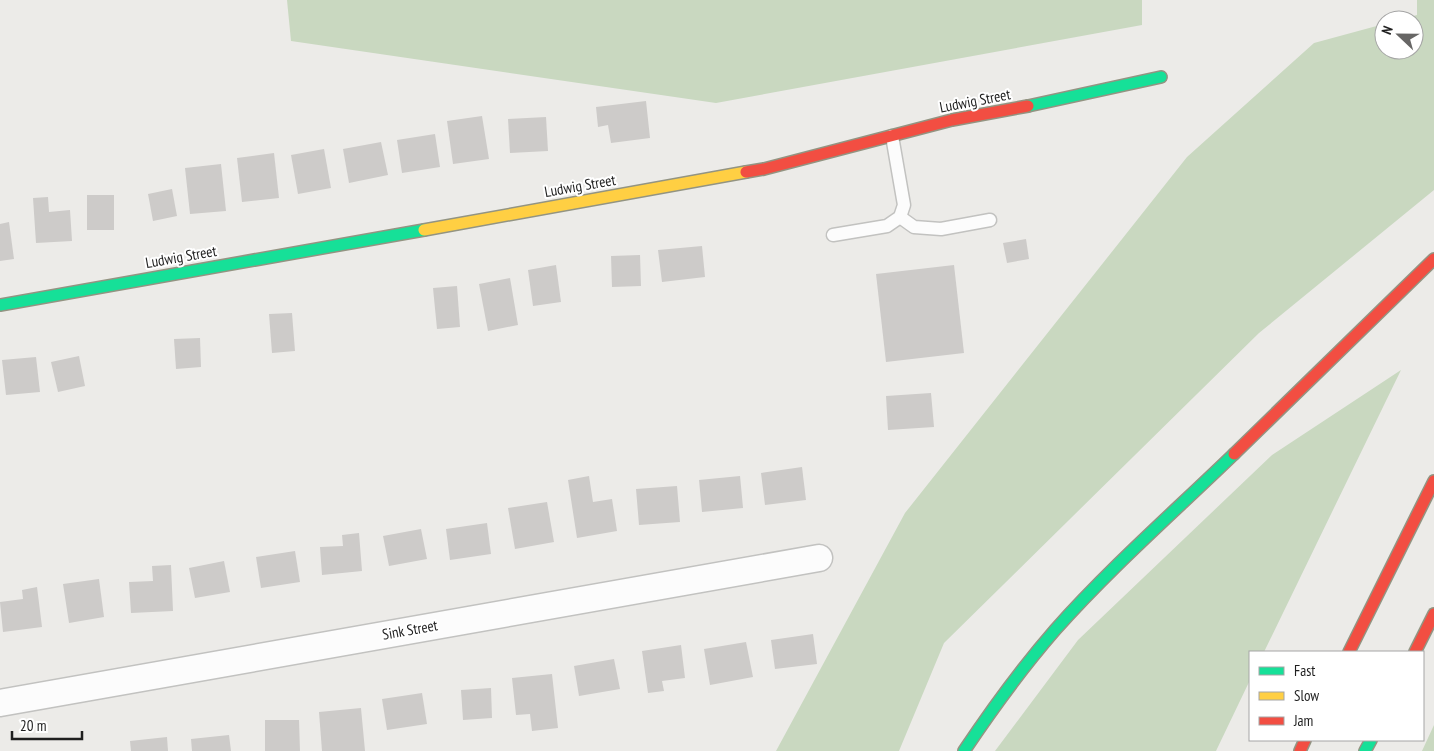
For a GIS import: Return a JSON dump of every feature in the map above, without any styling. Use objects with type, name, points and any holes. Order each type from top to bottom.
[{"type":"main road","name":"Ludwig Street","points":[[0,305],[764,169],[952,120],[995,113],[1161,77]]},
{"type":"main road","points":[[964,751],[984,720],[1015,679],[1055,631],[1100,583],[1434,259]]},
{"type":"main road","points":[[1349,651],[1434,480]]},
{"type":"main road","points":[[1416,651],[1434,614]]},
{"type":"street","name":"Sink Street","points":[[0,703],[819,558]]},
{"type":"lane","points":[[833,235],[887,226],[900,217],[904,205],[892,136]]},
{"type":"lane","points":[[900,217],[914,228],[941,230],[990,220]]},
{"type":"green space","points":[[287,0],[1142,0],[1142,25],[716,103],[291,41]]},
{"type":"green space","points":[[1417,0],[1434,0],[1434,190],[1259,333],[944,643],[899,751],[776,751],[905,513],[1187,157],[1314,43],[1374,27],[1374,60],[1424,60],[1424,10],[1417,10]]},
{"type":"green space","points":[[1401,370],[1264,651],[1249,651],[1249,682],[1216,751],[995,751],[1078,640],[1272,455]]},
{"type":"green space","points":[[1434,725],[1434,751],[1422,751]]},
{"type":"building","points":[[646,101],[650,138],[611,143],[608,125],[598,127],[596,107]]},
{"type":"building","points":[[482,116],[489,159],[453,164],[447,121]]},
{"type":"building","points":[[546,117],[548,151],[510,153],[508,119]]},
{"type":"building","points":[[435,134],[440,167],[402,173],[397,140]]},
{"type":"building","points":[[381,142],[388,175],[349,183],[343,149]]},
{"type":"building","points":[[324,149],[331,188],[298,194],[291,155]]},
{"type":"building","points":[[274,153],[279,198],[242,202],[237,158]]},
{"type":"building","points":[[221,164],[226,211],[190,214],[185,168]]},
{"type":"building","points":[[172,189],[177,216],[153,221],[148,194]]},
{"type":"building","points":[[87,195],[114,195],[114,230],[87,230]]},
{"type":"building","points":[[48,197],[49,212],[70,210],[72,241],[36,243],[33,198]]},
{"type":"building","points":[[9,222],[14,259],[0,261],[0,224]]},
{"type":"building","points":[[1026,239],[1029,259],[1007,263],[1003,243]]},
{"type":"building","points":[[702,246],[705,277],[662,282],[658,250]]},
{"type":"building","points":[[640,255],[641,286],[612,287],[611,256]]},
{"type":"building","points":[[556,265],[561,302],[533,306],[528,270]]},
{"type":"building","points":[[954,265],[964,353],[886,362],[876,274]]},
{"type":"building","points":[[510,278],[518,325],[488,331],[479,284]]},
{"type":"building","points":[[457,286],[460,327],[437,329],[433,288]]},
{"type":"building","points":[[292,313],[295,351],[272,353],[269,314]]},
{"type":"building","points":[[200,338],[201,367],[176,369],[174,339]]},
{"type":"building","points":[[79,356],[85,386],[58,392],[51,362]]},
{"type":"building","points":[[36,357],[40,392],[6,395],[2,360]]},
{"type":"building","points":[[931,393],[934,427],[888,430],[886,396]]},
{"type":"building","points":[[802,467],[806,500],[765,505],[761,473]]},
{"type":"building","points":[[589,476],[593,502],[612,499],[617,531],[577,538],[568,480]]},
{"type":"building","points":[[740,476],[743,508],[702,512],[699,480]]},
{"type":"building","points":[[677,486],[680,522],[639,525],[636,489]]},
{"type":"building","points":[[547,502],[554,542],[515,549],[508,508]]},
{"type":"building","points":[[487,523],[491,554],[450,560],[446,529]]},
{"type":"building","points":[[421,529],[427,559],[389,566],[383,536]]},
{"type":"building","points":[[359,533],[362,571],[322,575],[320,547],[343,546],[342,535]]},
{"type":"building","points":[[295,551],[300,582],[261,588],[256,557]]},
{"type":"building","points":[[224,561],[230,592],[195,598],[189,568]]},
{"type":"building","points":[[171,565],[173,611],[131,613],[129,582],[153,581],[152,566]]},
{"type":"building","points":[[99,579],[104,617],[69,623],[63,584]]},
{"type":"building","points":[[37,587],[42,627],[3,632],[0,602],[23,599],[22,590]]},
{"type":"building","points":[[813,634],[817,664],[775,669],[771,640]]},
{"type":"building","points":[[746,642],[753,677],[710,685],[704,649]]},
{"type":"building","points":[[681,645],[685,678],[662,681],[664,691],[648,693],[642,651]]},
{"type":"building","points":[[614,659],[620,689],[579,696],[574,666]]},
{"type":"building","points":[[552,674],[558,728],[532,731],[530,714],[516,715],[512,678]]},
{"type":"building","points":[[491,688],[492,718],[463,720],[461,690]]},
{"type":"building","points":[[422,693],[427,724],[387,730],[382,699]]},
{"type":"building","points":[[361,708],[365,751],[322,751],[319,712]]},
{"type":"building","points":[[265,720],[299,720],[300,751],[265,751]]},
{"type":"building","points":[[229,735],[231,751],[192,751],[191,739]]},
{"type":"building","points":[[167,737],[168,751],[131,751],[130,741]]},
{"type":"traffic: fast","points":[[1028,106],[1161,77]]},
{"type":"traffic: fast","points":[[0,305],[424,230]]},
{"type":"traffic: fast","points":[[964,751],[1008,689],[1055,630],[1120,562],[1234,454]]},
{"type":"traffic: fast","points":[[1365,751],[1370,741]]},
{"type":"traffic: slow","points":[[424,230],[746,172]]},
{"type":"traffic: jam","points":[[746,172],[952,120],[1028,106]]},
{"type":"traffic: jam","points":[[1234,454],[1434,259]]},
{"type":"traffic: jam","points":[[1349,651],[1434,481]]},
{"type":"traffic: jam","points":[[1416,651],[1434,614]]},
{"type":"traffic: jam","points":[[1300,751],[1305,741]]}]
